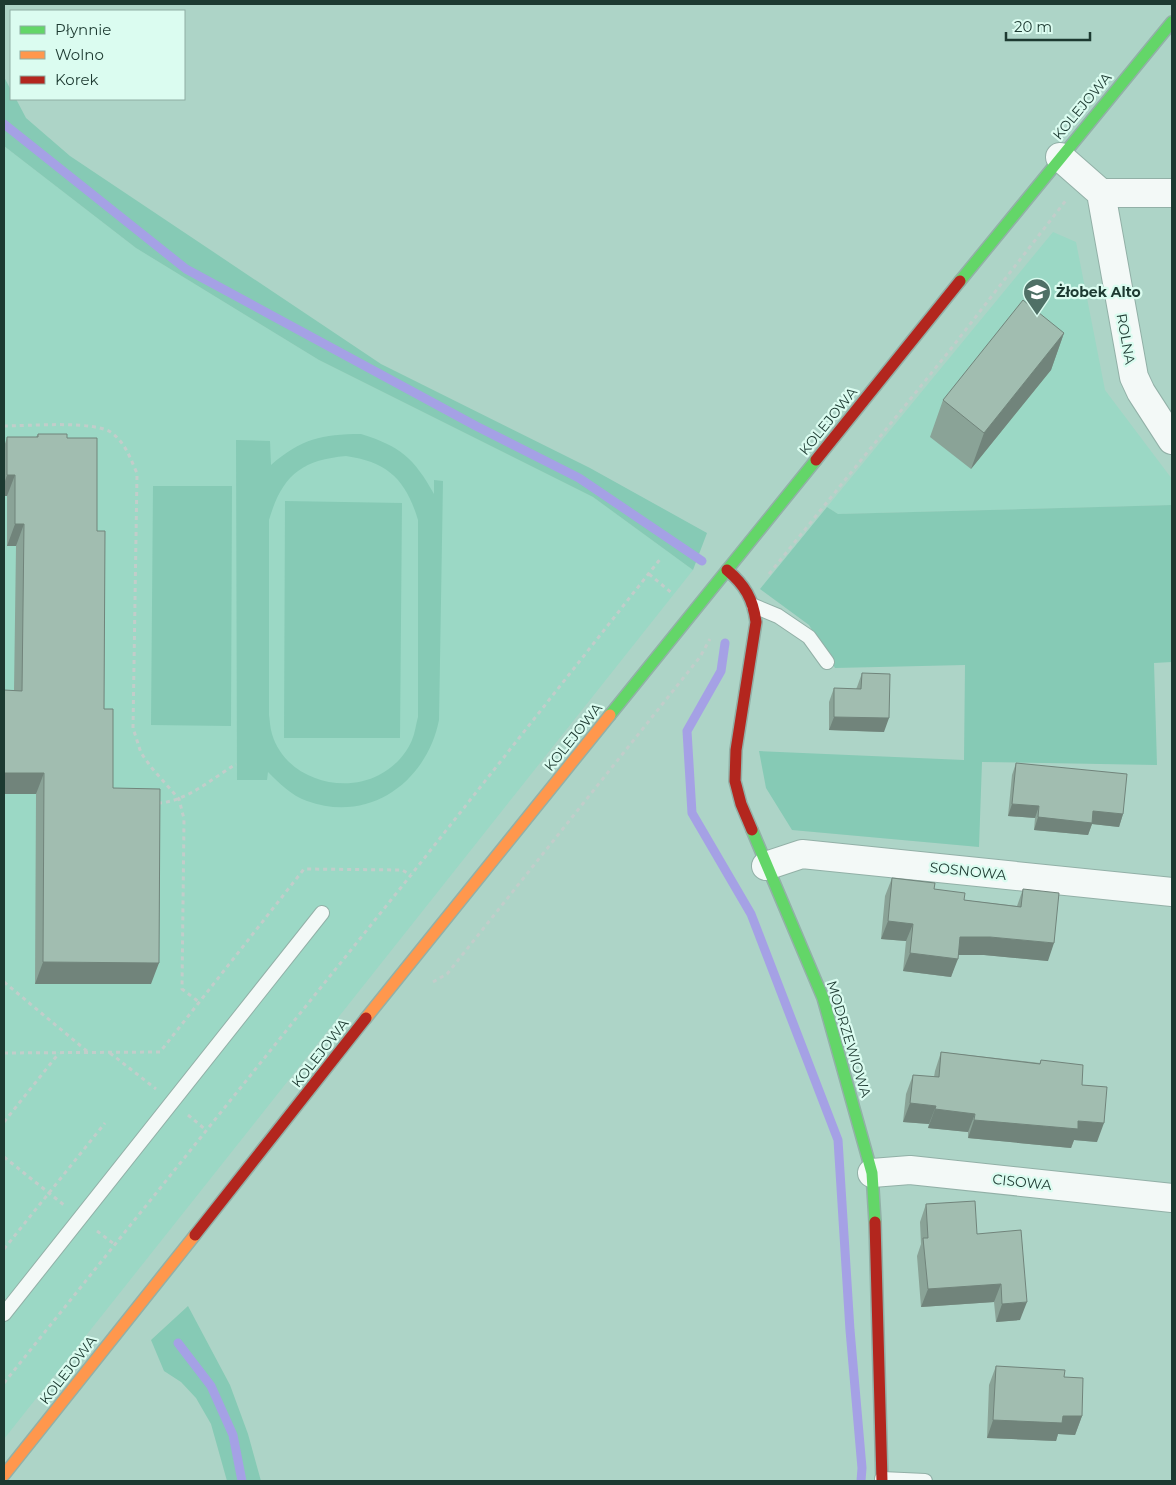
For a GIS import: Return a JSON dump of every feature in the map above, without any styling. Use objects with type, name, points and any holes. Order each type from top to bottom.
[{"type":"street","name":"KOLEJOWA","points":[[4,1475],[398,978],[1060,157],[1172,22]]},
{"type":"street","points":[[1060,157],[1101,193],[1172,193]]},
{"type":"street","name":"ROLNA","points":[[1101,193],[1134,377],[1141,392],[1172,440]]},
{"type":"street","name":"MODRZEWIOWA","points":[[727,570],[745,585],[754,606],[756,632],[734,766],[741,804],[823,998],[872,1173],[881,1368],[882,1480]]},
{"type":"street","name":"SOSNOWA","points":[[766,866],[802,854],[1172,892]]},
{"type":"street","name":"CISOWA","points":[[872,1173],[910,1170],[1172,1198]]},
{"type":"lane","points":[[754,606],[778,616],[809,637],[827,662]]},
{"type":"lane","points":[[4,1314],[322,913]]},
{"type":"lane","points":[[882,1480],[925,1481]]},
{"type":"path","points":[[4,426],[90,426],[111,432],[126,447],[137,473],[133,728],[141,753],[179,799],[184,819],[182,989],[199,1002]]},
{"type":"path","points":[[4,1383],[662,558]]},
{"type":"path","points":[[158,803],[169,803],[179,799],[236,764]]},
{"type":"path","points":[[4,1052],[160,1052],[304,869],[402,870],[411,875]]},
{"type":"path","points":[[4,982],[89,1052]]},
{"type":"path","points":[[4,1122],[60,1052]]},
{"type":"path","points":[[4,1249],[105,1122]]},
{"type":"path","points":[[4,1157],[114,1244]]},
{"type":"shaded area","points":[[4,77],[10,88],[10,100],[17,100],[26,118],[70,156],[381,364],[590,468],[707,533],[693,570],[593,497],[319,360],[136,248],[4,146]]},
{"type":"shaded area","points":[[4,146],[136,248],[319,360],[593,497],[693,570],[4,1439]]},
{"type":"shaded area","name":"Żłobek Alto","points":[[1053,232],[1076,242],[1105,390],[1172,479],[1172,505],[838,514],[827,507]]},
{"type":"shaded area","points":[[361,434],[386,443],[405,455],[420,471],[434,494],[434,480],[443,481],[439,720],[432,742],[422,762],[409,778],[392,792],[373,802],[353,807],[330,807],[296,796],[268,772],[267,780],[237,780],[236,440],[270,441],[271,465],[292,449],[313,440],[335,435]],"holes":[[[346,456],[361,459],[384,468],[393,475],[408,494],[418,520],[418,717],[409,746],[403,756],[389,769],[364,781],[332,782],[302,772],[289,762],[279,749],[271,732],[269,715],[269,520],[274,505],[287,481],[305,466],[330,458]]]},
{"type":"shaded area","points":[[153,486],[232,486],[231,726],[151,725]]},
{"type":"shaded area","points":[[285,501],[402,503],[400,738],[284,738]]},
{"type":"shaded area","points":[[1172,505],[1172,662],[1154,663],[1157,765],[982,762],[979,847],[792,830],[766,788],[759,751],[964,760],[965,665],[835,668],[809,625],[760,589],[827,507],[838,514]]},
{"type":"shaded area","points":[[188,1306],[230,1385],[248,1434],[261,1481],[227,1481],[211,1424],[196,1398],[181,1382],[164,1371],[151,1340]]},
{"type":"building","points":[[1023,300],[1064,333],[984,433],[943,400]]},
{"type":"building","points":[[38,434],[67,434],[67,438],[97,438],[97,531],[105,531],[104,709],[113,709],[113,788],[160,789],[159,963],[43,962],[44,773],[4,773],[4,690],[22,691],[24,524],[15,524],[15,475],[7,475],[7,437],[38,437]]},
{"type":"building","points":[[862,673],[890,674],[889,718],[834,717],[834,688],[861,689]]},
{"type":"building","points":[[1016,763],[1127,774],[1123,814],[1093,811],[1092,823],[1038,817],[1039,806],[1012,804]]},
{"type":"building","points":[[892,878],[935,883],[934,889],[965,893],[964,900],[1021,907],[1023,889],[1059,893],[1054,943],[990,937],[960,937],[958,959],[910,953],[913,924],[888,921]]},
{"type":"building","points":[[941,1052],[1040,1064],[1041,1060],[1083,1065],[1082,1085],[1107,1087],[1104,1123],[1078,1121],[1078,1129],[974,1120],[975,1114],[935,1109],[936,1106],[910,1103],[913,1075],[939,1077]]},
{"type":"building","points":[[975,1201],[977,1234],[1021,1230],[1027,1302],[1002,1304],[1001,1284],[928,1289],[923,1238],[928,1238],[926,1204]]},
{"type":"building","points":[[996,1366],[1065,1370],[1064,1377],[1083,1378],[1082,1416],[1063,1416],[1062,1423],[993,1420]]},
{"type":"waterway","points":[[4,124],[186,269],[476,426],[579,478],[702,561]]},
{"type":"waterway","points":[[725,643],[721,671],[687,731],[692,813],[751,914],[838,1140],[850,1330],[862,1468],[861,1481]]},
{"type":"waterway","points":[[178,1343],[211,1386],[233,1435],[242,1481]]},
{"type":"traffic: fast","points":[[960,281],[1172,22]]},
{"type":"traffic: fast","points":[[610,715],[816,460]]},
{"type":"traffic: fast","points":[[752,830],[823,998],[872,1173],[875,1222]]},
{"type":"traffic: slow","points":[[366,1018],[610,715]]},
{"type":"traffic: slow","points":[[4,1475],[195,1235]]},
{"type":"traffic: jam","points":[[816,460],[960,281]]},
{"type":"traffic: jam","points":[[727,570],[739,581],[747,593],[753,606],[756,622],[736,750],[735,781],[741,804],[752,830]]},
{"type":"traffic: jam","points":[[195,1235],[366,1018]]},
{"type":"traffic: jam","points":[[875,1222],[882,1481]]},
{"type":"place","name":"Żłobek Alto","points":[[1037,316]]}]
